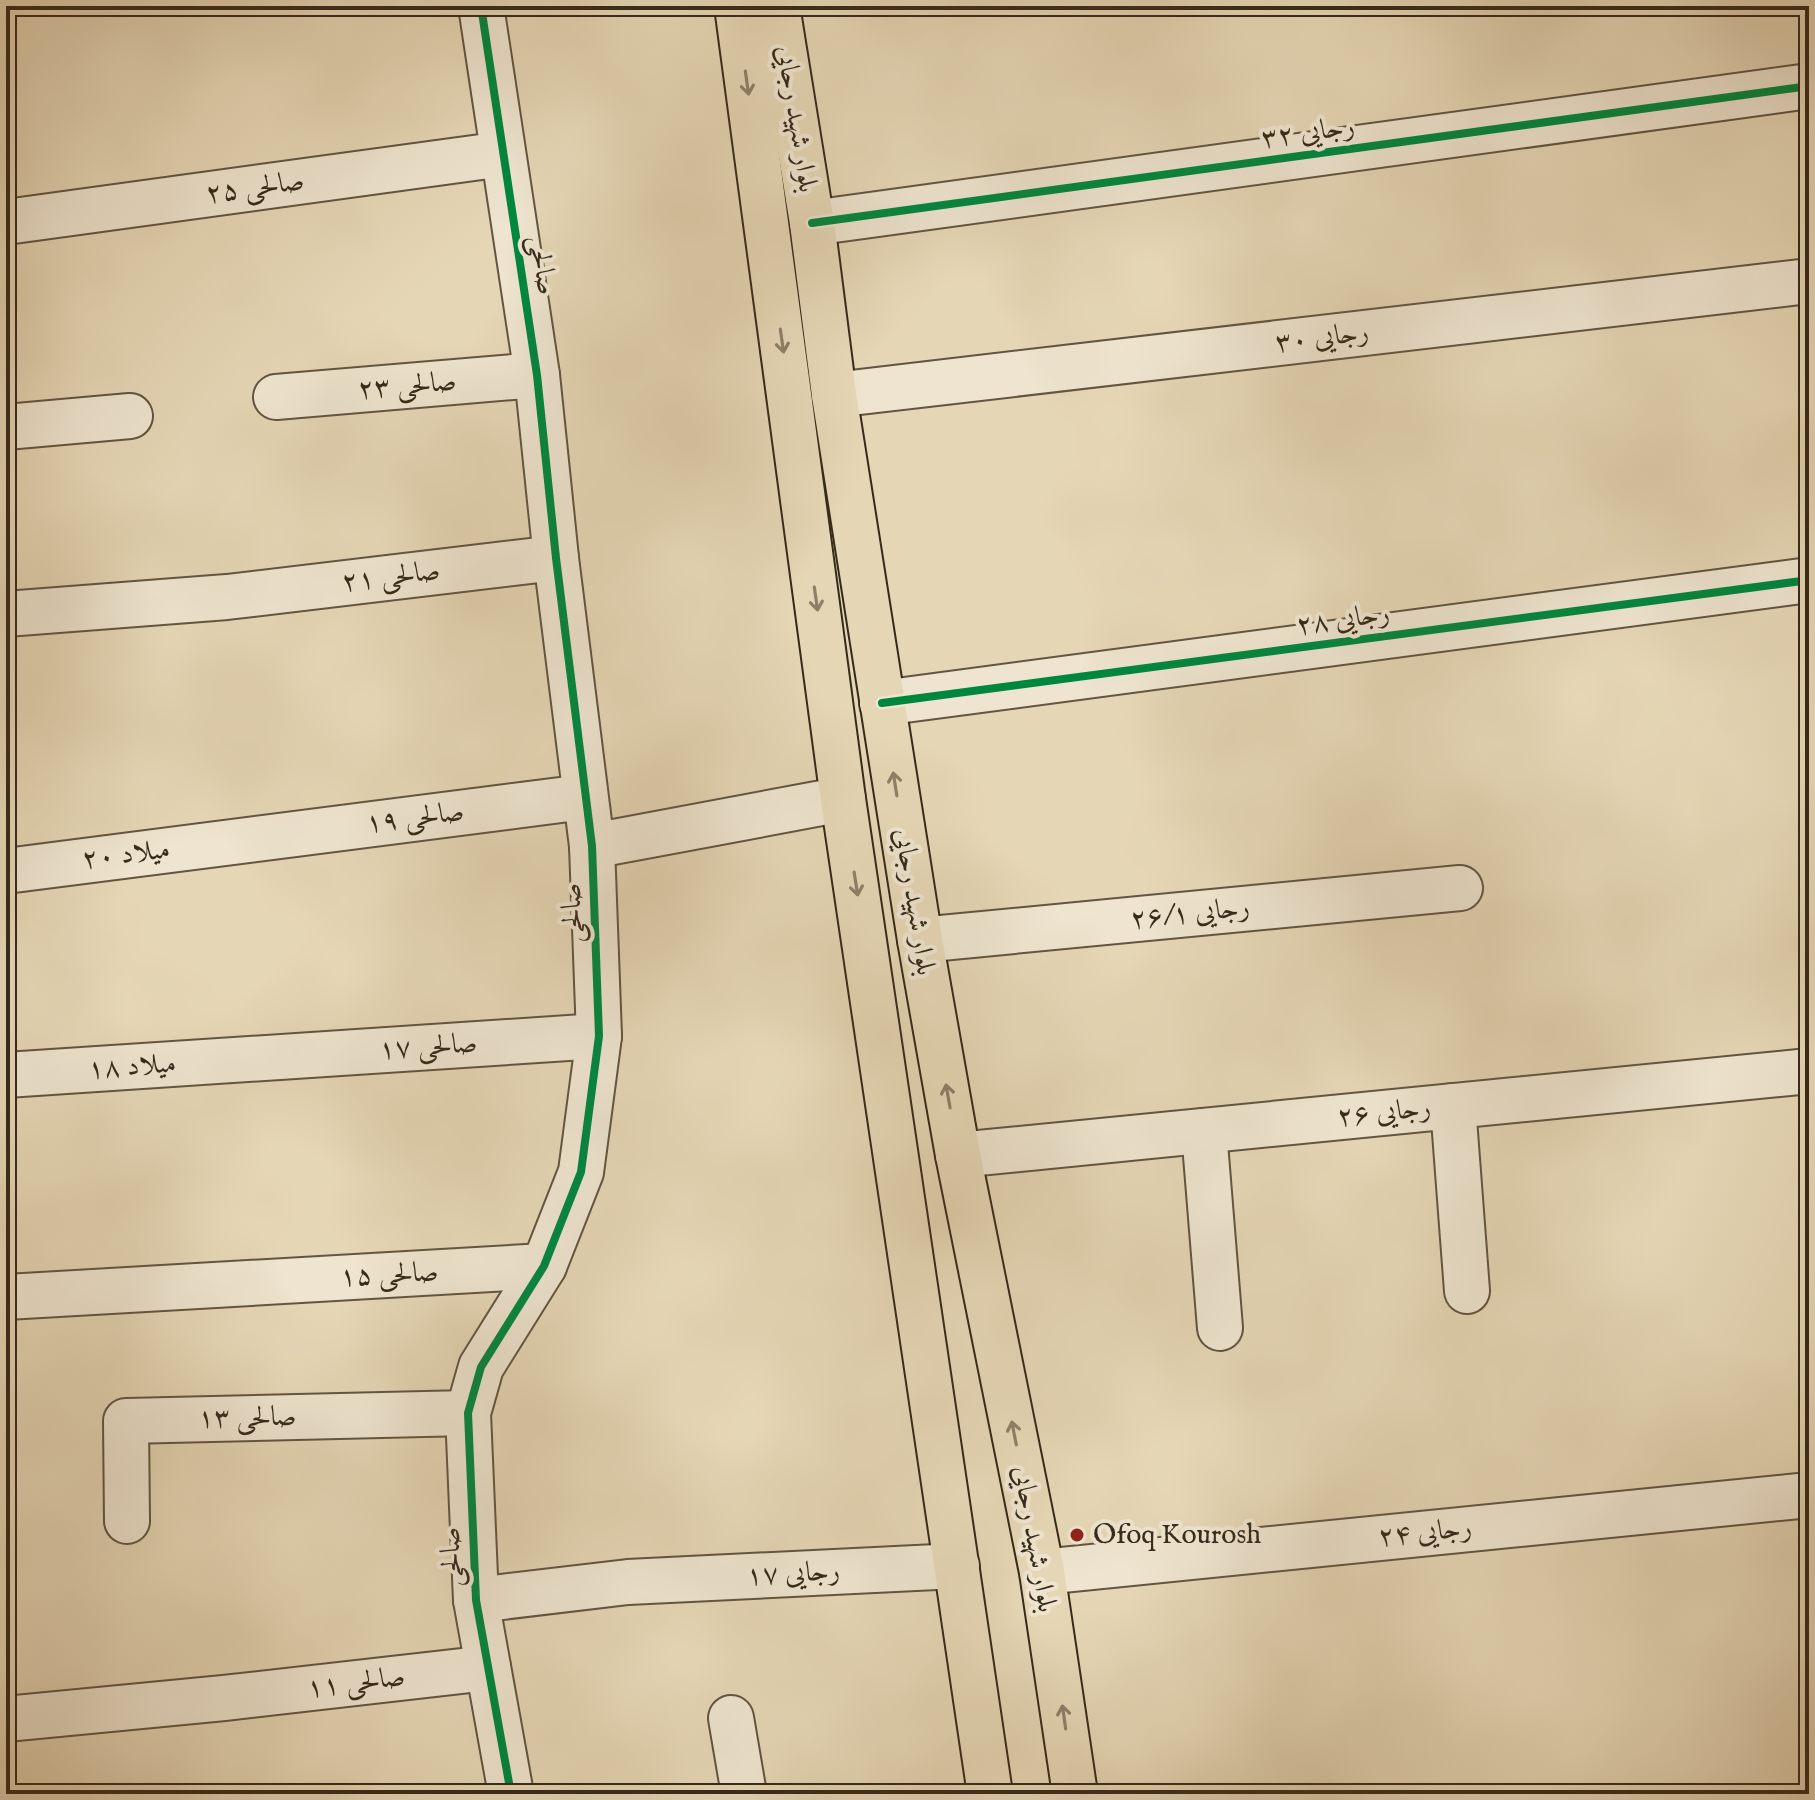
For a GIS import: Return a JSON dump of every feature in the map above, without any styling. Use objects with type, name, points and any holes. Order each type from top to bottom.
[{"type":"main road","name":"بلوار شهید رجایی","points":[[737,6],[843,799],[990,1794]]},
{"type":"main road","name":"بلوار شهید رجایی","points":[[777,6],[812,223],[834,395],[920,940],[958,1155],[1042,1572],[1075,1794]]},
{"type":"street","name":"صالحی","points":[[481,6],[537,375],[592,846],[599,1036],[581,1172],[544,1266],[481,1367],[468,1413],[476,1600],[511,1794]]},
{"type":"street","name":"رجایی ۳۲","points":[[812,223],[1809,86]]},
{"type":"street","name":"صالحی ۲۵","points":[[6,222],[503,154]]},
{"type":"street","name":"رجایی ۳۰","points":[[834,395],[1809,281]]},
{"type":"street","name":"صالحی ۲۳","points":[[276,397],[537,375]]},
{"type":"street","points":[[6,427],[130,416]]},
{"type":"street","name":"صالحی ۲۱","points":[[6,614],[227,597],[556,558]]},
{"type":"street","name":"رجایی ۲۸","points":[[882,703],[1809,580]]},
{"type":"street","name":"صالحی ۱۹","points":[[246,840],[584,797]]},
{"type":"street","points":[[592,846],[843,799]]},
{"type":"street","name":"میلاد ۲۰","points":[[6,871],[246,840]]},
{"type":"street","name":"رجایی ۲۶/۱","points":[[920,940],[1460,888]]},
{"type":"street","name":"صالحی ۱۷","points":[[258,1058],[599,1036]]},
{"type":"street","name":"میلاد ۱۸","points":[[6,1075],[258,1058]]},
{"type":"street","name":"رجایی ۲۶","points":[[958,1155],[1809,1071]]},
{"type":"street","points":[[1453,1106],[1467,1291]]},
{"type":"street","points":[[1204,1131],[1220,1328]]},
{"type":"street","name":"صالحی ۱۵","points":[[6,1297],[544,1266]]},
{"type":"street","name":"صالحی ۱۳","points":[[127,1521],[126,1421],[468,1413]]},
{"type":"street","name":"رجایی ۲۴","points":[[1042,1572],[1809,1495]]},
{"type":"street","name":"رجایی ۱۷","points":[[476,1600],[628,1582],[957,1566]]},
{"type":"street","name":"صالحی ۱۱","points":[[6,1719],[488,1668]]},
{"type":"street","points":[[731,1718],[744,1794]]},
{"type":"cycle path","points":[[481,6],[537,375],[592,846],[599,1036],[581,1172],[544,1266],[481,1367],[468,1413],[476,1600],[511,1794]]},
{"type":"cycle path","points":[[812,223],[1809,86]]},
{"type":"cycle path","points":[[882,703],[1809,580]]},
{"type":"place","name":"Ofoq Kourosh","points":[[1077,1535]]}]
